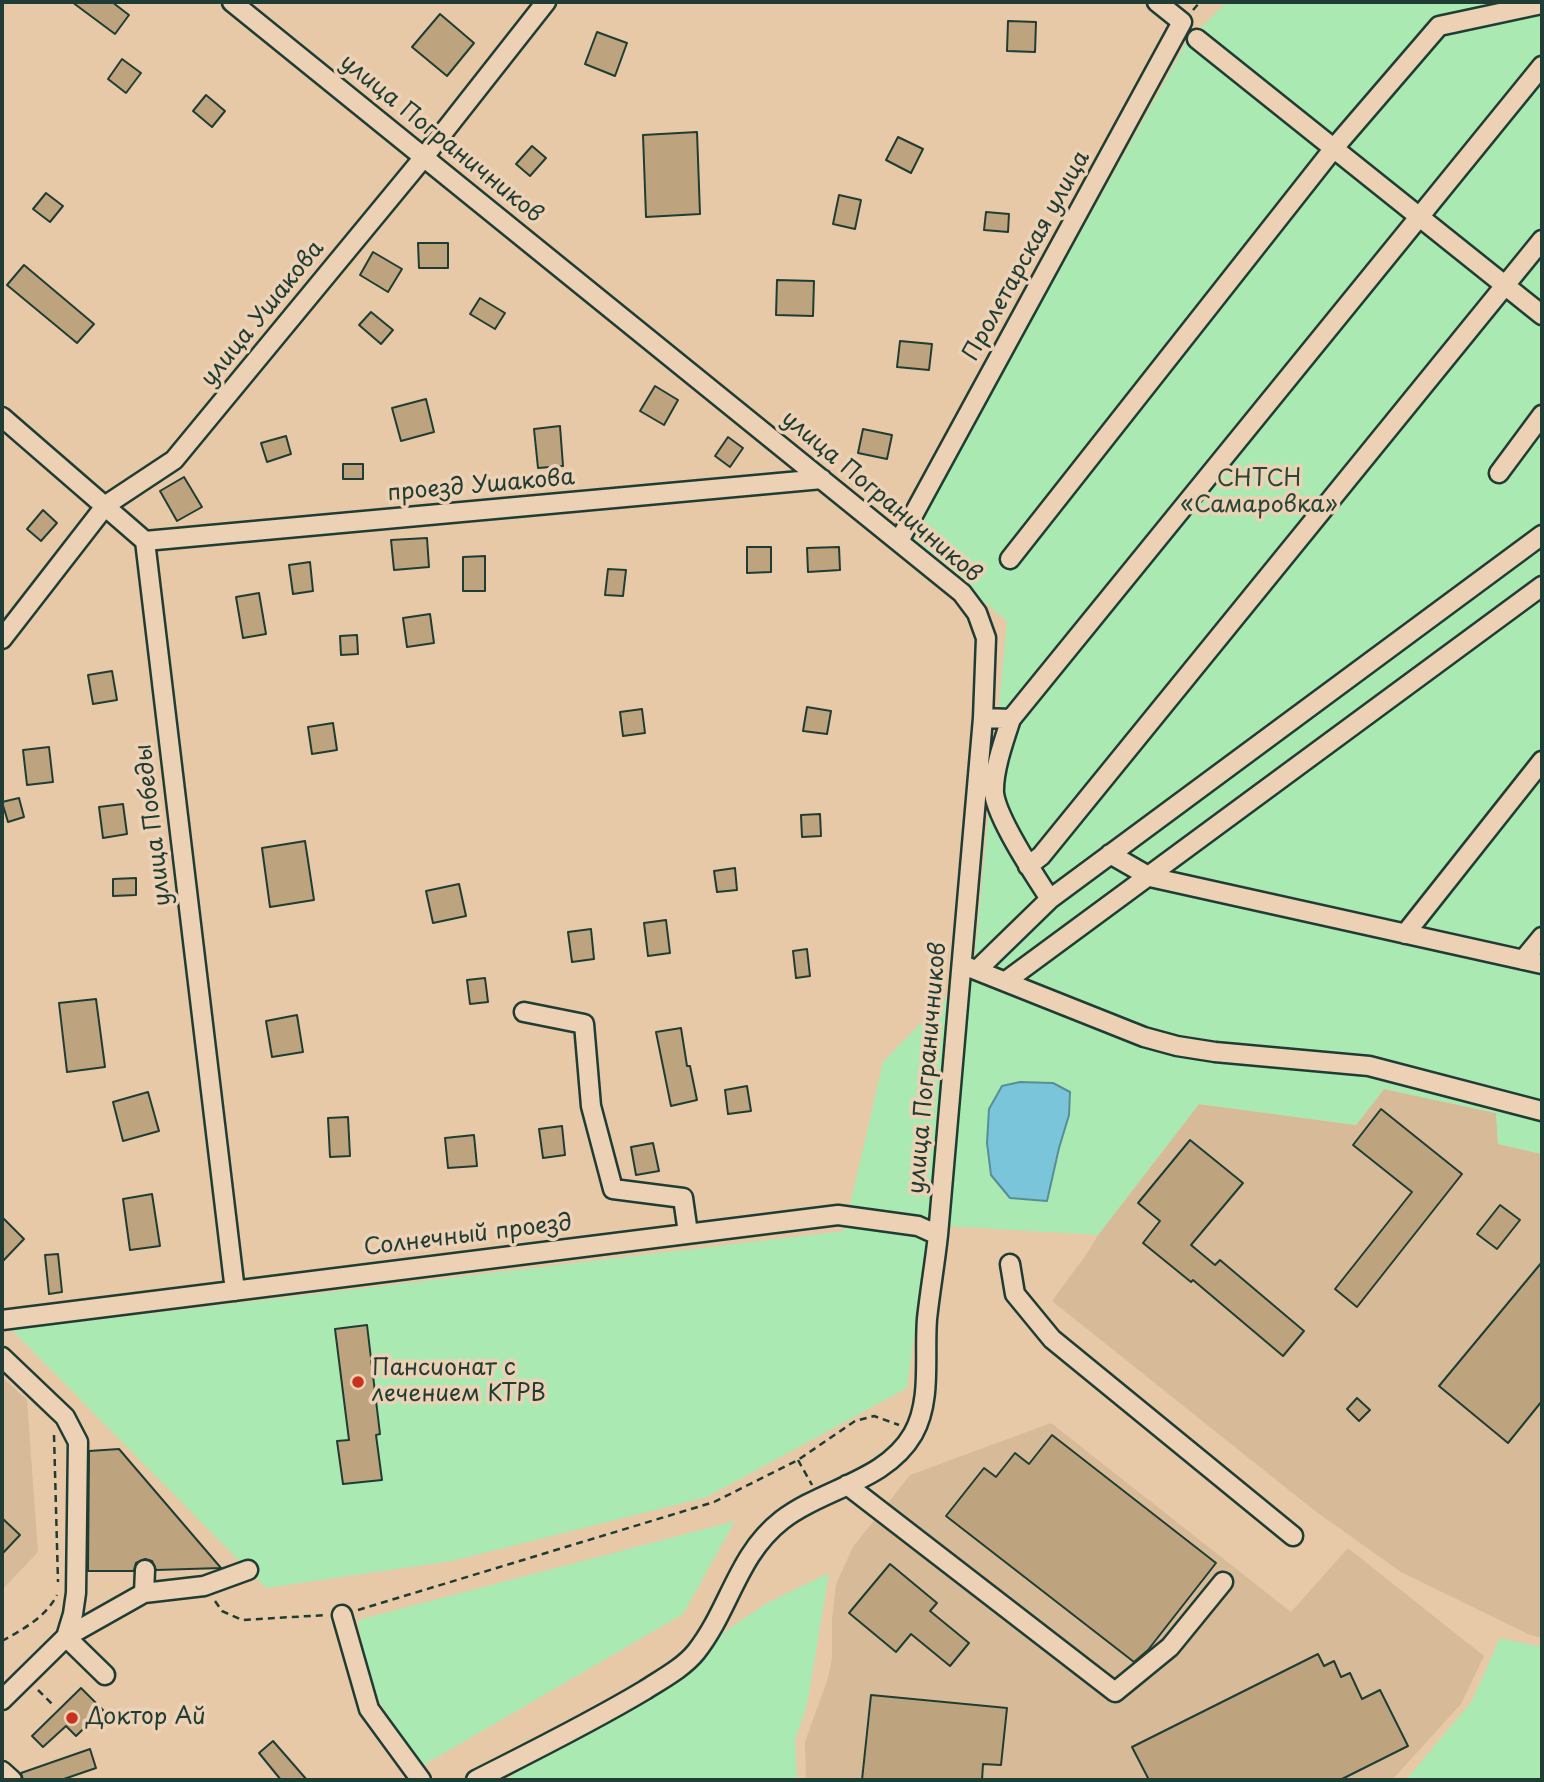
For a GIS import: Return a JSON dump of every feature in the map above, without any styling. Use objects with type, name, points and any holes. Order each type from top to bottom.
[{"type":"street","name":"улица Пограничников","points":[[232,2],[900,541],[962,593],[977,613],[986,638],[984,718],[969,967],[927,1320],[924,1402],[915,1432]]},
{"type":"street","name":"улица Ушакова","points":[[2,639],[106,505],[174,460],[424,157],[546,2]]},
{"type":"street","name":"Пролетарская улица","points":[[900,541],[1182,22],[1157,2]]},
{"type":"street","points":[[1010,559],[1334,148],[1439,26],[1542,4]]},
{"type":"street","points":[[1197,39],[1542,315]]},
{"type":"street","points":[[1050,899],[1028,866],[1003,819],[994,794],[1000,755],[1011,719],[1542,66]]},
{"type":"street","points":[[1028,866],[1041,856],[1542,240]]},
{"type":"street","points":[[1499,473],[1542,415]]},
{"type":"street","points":[[2,417],[145,541]]},
{"type":"street","name":"проезд Ушакова","points":[[145,541],[822,479]]},
{"type":"street","points":[[1542,535],[1050,899],[969,967],[1144,1037],[1177,1046],[1369,1066],[1542,1111]]},
{"type":"street","name":"улица Победы","points":[[145,541],[235,1291]]},
{"type":"street","points":[[1006,981],[1542,586]]},
{"type":"street","points":[[984,718],[1011,719]]},
{"type":"street","points":[[1405,934],[1542,761]]},
{"type":"street","points":[[1110,855],[1150,877],[1542,964]]},
{"type":"street","points":[[1523,960],[1542,937]]},
{"type":"street","points":[[524,1012],[584,1024],[592,1106],[613,1189],[683,1198],[688,1233]]},
{"type":"street","name":"Солнечный проезд","points":[[2,1320],[838,1214],[918,1226],[938,1235]]},
{"type":"street","points":[[1010,1264],[1015,1294],[1052,1339],[1293,1536]]},
{"type":"street","points":[[2,1357],[65,1417],[78,1442],[76,1593],[66,1637]]},
{"type":"street","points":[[476,1780],[617,1706],[669,1675],[694,1654],[713,1626],[758,1542],[782,1520],[819,1498],[889,1464],[915,1432]]},
{"type":"street","points":[[846,1485],[1115,1692],[1170,1647],[1223,1582]]},
{"type":"street","points":[[144,1593],[145,1570]]},
{"type":"street","points":[[2,1700],[66,1637],[144,1593],[204,1587],[248,1570]]},
{"type":"street","points":[[342,1615],[369,1709],[421,1780]]},
{"type":"street","points":[[66,1637],[105,1675]]},
{"type":"street","points":[[2,1771],[12,1780]]},
{"type":"path","points":[[204,1587],[222,1611],[243,1620],[342,1615],[714,1502],[798,1460],[855,1421],[874,1416],[915,1432]]},
{"type":"path","points":[[2,1642],[50,1608],[58,1594],[54,1433]]},
{"type":"path","points":[[798,1460],[819,1498]]},
{"type":"path","points":[[25,1677],[53,1705]]},
{"type":"shaded area","points":[[1384,1089],[1496,1113],[1498,1144],[1542,1154],[1542,1638],[1530,1635],[1401,1572],[1315,1511],[1052,1301],[1098,1235],[1199,1104],[1356,1125]]},
{"type":"shaded area","points":[[2,1377],[27,1400],[38,1552],[2,1590]]},
{"type":"shaded area","points":[[1051,1423],[1291,1612],[1348,1548],[1484,1656],[1461,1704],[1392,1780],[806,1780],[805,1742],[828,1678],[832,1658],[836,1584],[853,1547],[910,1475]]},
{"type":"green space","name":"СНТСН «Самаровка»","points":[[1227,2],[1542,2],[1542,1154],[1498,1144],[1496,1113],[1384,1089],[1356,1125],[1199,1104],[1098,1235],[929,1225],[907,1388],[707,1497],[452,1561],[266,1588],[12,1330],[844,1231],[883,1062],[969,974],[975,954],[1007,621],[910,539],[1187,41]]},
{"type":"green space","points":[[735,1521],[683,1614],[422,1766],[380,1703],[366,1667],[358,1620]]},
{"type":"green space","points":[[829,1573],[807,1705],[795,1740],[797,1780],[505,1780],[767,1603]]},
{"type":"green space","points":[[1500,1638],[1542,1647],[1542,1780],[1406,1780],[1472,1701]]},
{"type":"water","points":[[1020,1082],[1053,1083],[1070,1092],[1069,1115],[1047,1201],[1010,1198],[991,1175],[987,1143],[989,1109],[1002,1086]]},
{"type":"building","points":[[72,2],[112,2],[129,15],[115,34]]},
{"type":"building","points":[[440,14],[474,43],[447,76],[412,47]]},
{"type":"building","points":[[1008,21],[1036,22],[1035,52],[1007,51]]},
{"type":"building","points":[[597,32],[627,43],[615,76],[585,64]]},
{"type":"building","points":[[122,59],[141,73],[126,93],[108,79]]},
{"type":"building","points":[[206,95],[225,111],[212,127],[193,111]]},
{"type":"building","points":[[697,132],[700,214],[646,217],[643,135]]},
{"type":"building","points":[[898,137],[923,149],[911,173],[886,160]]},
{"type":"building","points":[[532,146],[546,158],[530,176],[516,164]]},
{"type":"building","points":[[46,193],[63,206],[50,222],[33,209]]},
{"type":"building","points":[[839,195],[861,200],[855,229],[833,224]]},
{"type":"building","points":[[986,212],[1009,214],[1008,232],[984,230]]},
{"type":"building","points":[[418,243],[448,243],[448,268],[419,268]]},
{"type":"building","points":[[373,252],[402,269],[388,292],[360,275]]},
{"type":"building","points":[[24,265],[94,324],[77,343],[7,285]]},
{"type":"building","points":[[777,280],[814,281],[813,316],[776,315]]},
{"type":"building","points":[[480,298],[505,313],[495,329],[470,314]]},
{"type":"building","points":[[371,312],[393,330],[381,344],[359,325]]},
{"type":"building","points":[[900,341],[932,344],[929,370],[897,367]]},
{"type":"building","points":[[655,386],[678,400],[664,425],[640,411]]},
{"type":"building","points":[[426,399],[434,432],[401,441],[392,408]]},
{"type":"building","points":[[560,426],[563,466],[538,468],[534,429]]},
{"type":"building","points":[[863,429],[892,435],[887,459],[858,453]]},
{"type":"building","points":[[286,436],[291,454],[267,462],[261,443]]},
{"type":"building","points":[[728,437],[743,448],[730,467],[715,456]]},
{"type":"building","points":[[343,464],[363,464],[363,479],[343,479]]},
{"type":"building","points":[[184,477],[202,507],[177,521],[160,491]]},
{"type":"building","points":[[43,510],[57,523],[41,541],[27,529]]},
{"type":"building","points":[[427,538],[429,567],[394,570],[391,540]]},
{"type":"building","points":[[747,547],[771,547],[771,572],[747,573]]},
{"type":"building","points":[[839,547],[840,570],[808,572],[807,548]]},
{"type":"building","points":[[485,556],[485,591],[463,591],[463,557]]},
{"type":"building","points":[[310,562],[313,591],[293,594],[289,565]]},
{"type":"building","points":[[608,569],[626,570],[623,596],[605,595]]},
{"type":"building","points":[[259,593],[266,634],[243,638],[236,597]]},
{"type":"building","points":[[430,614],[434,643],[407,647],[403,618]]},
{"type":"building","points":[[357,635],[358,654],[341,655],[340,636]]},
{"type":"building","points":[[112,671],[117,700],[93,704],[88,675]]},
{"type":"building","points":[[807,707],[831,711],[827,734],[803,731]]},
{"type":"building","points":[[642,709],[645,733],[623,736],[620,712]]},
{"type":"building","points":[[333,723],[337,750],[312,754],[308,727]]},
{"type":"building","points":[[49,747],[53,782],[27,785],[23,750]]},
{"type":"building","points":[[19,798],[24,817],[8,822],[2,802]]},
{"type":"building","points":[[123,804],[127,834],[103,838],[99,807]]},
{"type":"building","points":[[820,814],[821,836],[802,837],[801,815]]},
{"type":"building","points":[[305,841],[314,900],[270,907],[262,848]]},
{"type":"building","points":[[735,868],[737,890],[717,892],[714,871]]},
{"type":"building","points":[[136,878],[136,895],[113,896],[113,879]]},
{"type":"building","points":[[459,884],[466,916],[433,923],[426,891]]},
{"type":"building","points":[[666,920],[670,953],[648,956],[644,923]]},
{"type":"building","points":[[591,929],[594,959],[572,962],[568,932]]},
{"type":"building","points":[[807,949],[810,976],[796,978],[793,951]]},
{"type":"building","points":[[485,978],[488,1002],[470,1004],[467,980]]},
{"type":"building","points":[[96,999],[105,1067],[67,1072],[59,1003]]},
{"type":"building","points":[[297,1015],[303,1052],[272,1057],[266,1021]]},
{"type":"building","points":[[681,1028],[687,1066],[690,1066],[697,1100],[671,1106],[656,1032]]},
{"type":"building","points":[[747,1086],[751,1111],[728,1114],[725,1090]]},
{"type":"building","points":[[148,1092],[159,1131],[123,1141],[113,1102]]},
{"type":"building","points":[[1381,1109],[1462,1174],[1357,1307],[1335,1289],[1412,1192],[1353,1145]]},
{"type":"building","points":[[348,1117],[350,1156],[330,1157],[328,1118]]},
{"type":"building","points":[[562,1126],[565,1155],[543,1158],[539,1129]]},
{"type":"building","points":[[474,1135],[477,1166],[448,1168],[445,1138]]},
{"type":"building","points":[[1190,1140],[1243,1183],[1191,1245],[1215,1265],[1220,1260],[1304,1331],[1283,1356],[1193,1280],[1191,1282],[1143,1243],[1160,1221],[1138,1203]]},
{"type":"building","points":[[653,1143],[659,1171],[636,1175],[631,1147]]},
{"type":"building","points":[[152,1194],[160,1246],[130,1250],[123,1199]]},
{"type":"building","points":[[1500,1205],[1520,1220],[1497,1249],[1477,1234]]},
{"type":"building","points":[[2,1217],[24,1239],[2,1262]]},
{"type":"building","points":[[58,1254],[62,1292],[49,1294],[45,1255]]},
{"type":"building","points":[[1542,1262],[1542,1401],[1508,1443],[1439,1386]]},
{"type":"building","name":"Пансионат с лечением КТРВ","points":[[367,1325],[380,1434],[376,1435],[382,1480],[343,1484],[337,1441],[349,1440],[335,1329]]},
{"type":"building","points":[[1357,1398],[1370,1410],[1359,1421],[1347,1409]]},
{"type":"building","points":[[1052,1435],[1216,1563],[1148,1650],[1134,1662],[946,1516],[984,1468],[996,1477],[1015,1453],[1029,1464]]},
{"type":"building","points":[[119,1449],[221,1568],[156,1570],[152,1561],[145,1559],[136,1563],[134,1571],[88,1571],[89,1451]]},
{"type":"building","points":[[2,1518],[20,1535],[2,1554]]},
{"type":"building","points":[[890,1564],[937,1603],[930,1611],[969,1643],[950,1666],[911,1634],[896,1652],[849,1613]]},
{"type":"building","points":[[1318,1654],[1324,1666],[1334,1661],[1341,1677],[1350,1673],[1362,1699],[1380,1690],[1408,1746],[1340,1780],[1149,1780],[1132,1747]]},
{"type":"building","name":"Доктор Ай","points":[[81,1688],[103,1710],[76,1736],[66,1726],[43,1747],[32,1736]]},
{"type":"building","points":[[871,1695],[1007,1708],[1001,1765],[983,1764],[982,1780],[862,1780]]},
{"type":"building","points":[[273,1741],[307,1780],[281,1780],[259,1753]]},
{"type":"building","points":[[90,1749],[96,1768],[61,1780],[23,1780],[21,1773]]},
{"type":"place","name":"Пансионат с лечением КТРВ","points":[[358,1382]]},
{"type":"place","name":"Доктор Ай","points":[[72,1718]]}]
